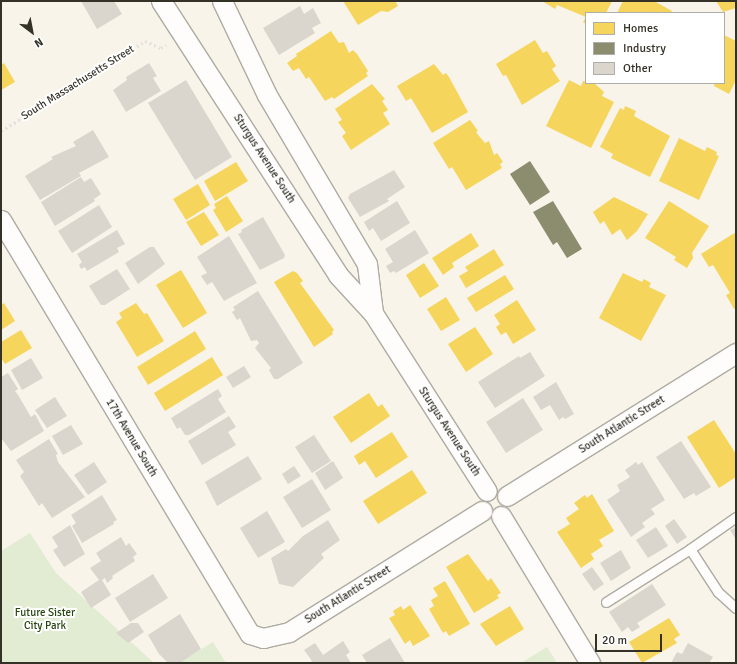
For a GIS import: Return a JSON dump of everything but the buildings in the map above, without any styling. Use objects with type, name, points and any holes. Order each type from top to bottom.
[{"type":"street","name":"Sturgus Avenue South","points":[[161,1],[338,275],[373,313],[487,491]]},
{"type":"street","name":"Sturgus Avenue South","points":[[222,1],[267,95],[367,264],[373,313]]},
{"type":"street","name":"17th Avenue South","points":[[1,220],[244,627],[250,634],[263,638],[274,637]]},
{"type":"street","name":"South Atlantic Street","points":[[507,496],[735,356]]},
{"type":"street","points":[[497,489],[507,496],[509,508],[501,516],[490,518],[482,511],[481,499],[487,491],[497,489]]},
{"type":"street","name":"South Atlantic Street","points":[[274,637],[289,632],[482,511]]},
{"type":"street","points":[[501,516],[590,663]]},
{"type":"lane","points":[[606,602],[690,549],[736,517]]},
{"type":"lane","points":[[690,549],[718,592],[736,608]]},
{"type":"path","name":"South Massachusetts Street","points":[[1,131],[145,41],[161,48],[172,42]]},
{"type":"green space","name":"Future Sister City Park","points":[[30,533],[56,573],[154,663],[1,663],[1,551]]},
{"type":"green space","points":[[213,642],[226,663],[179,663]]},
{"type":"green space","points":[[547,647],[557,663],[521,663]]}]
